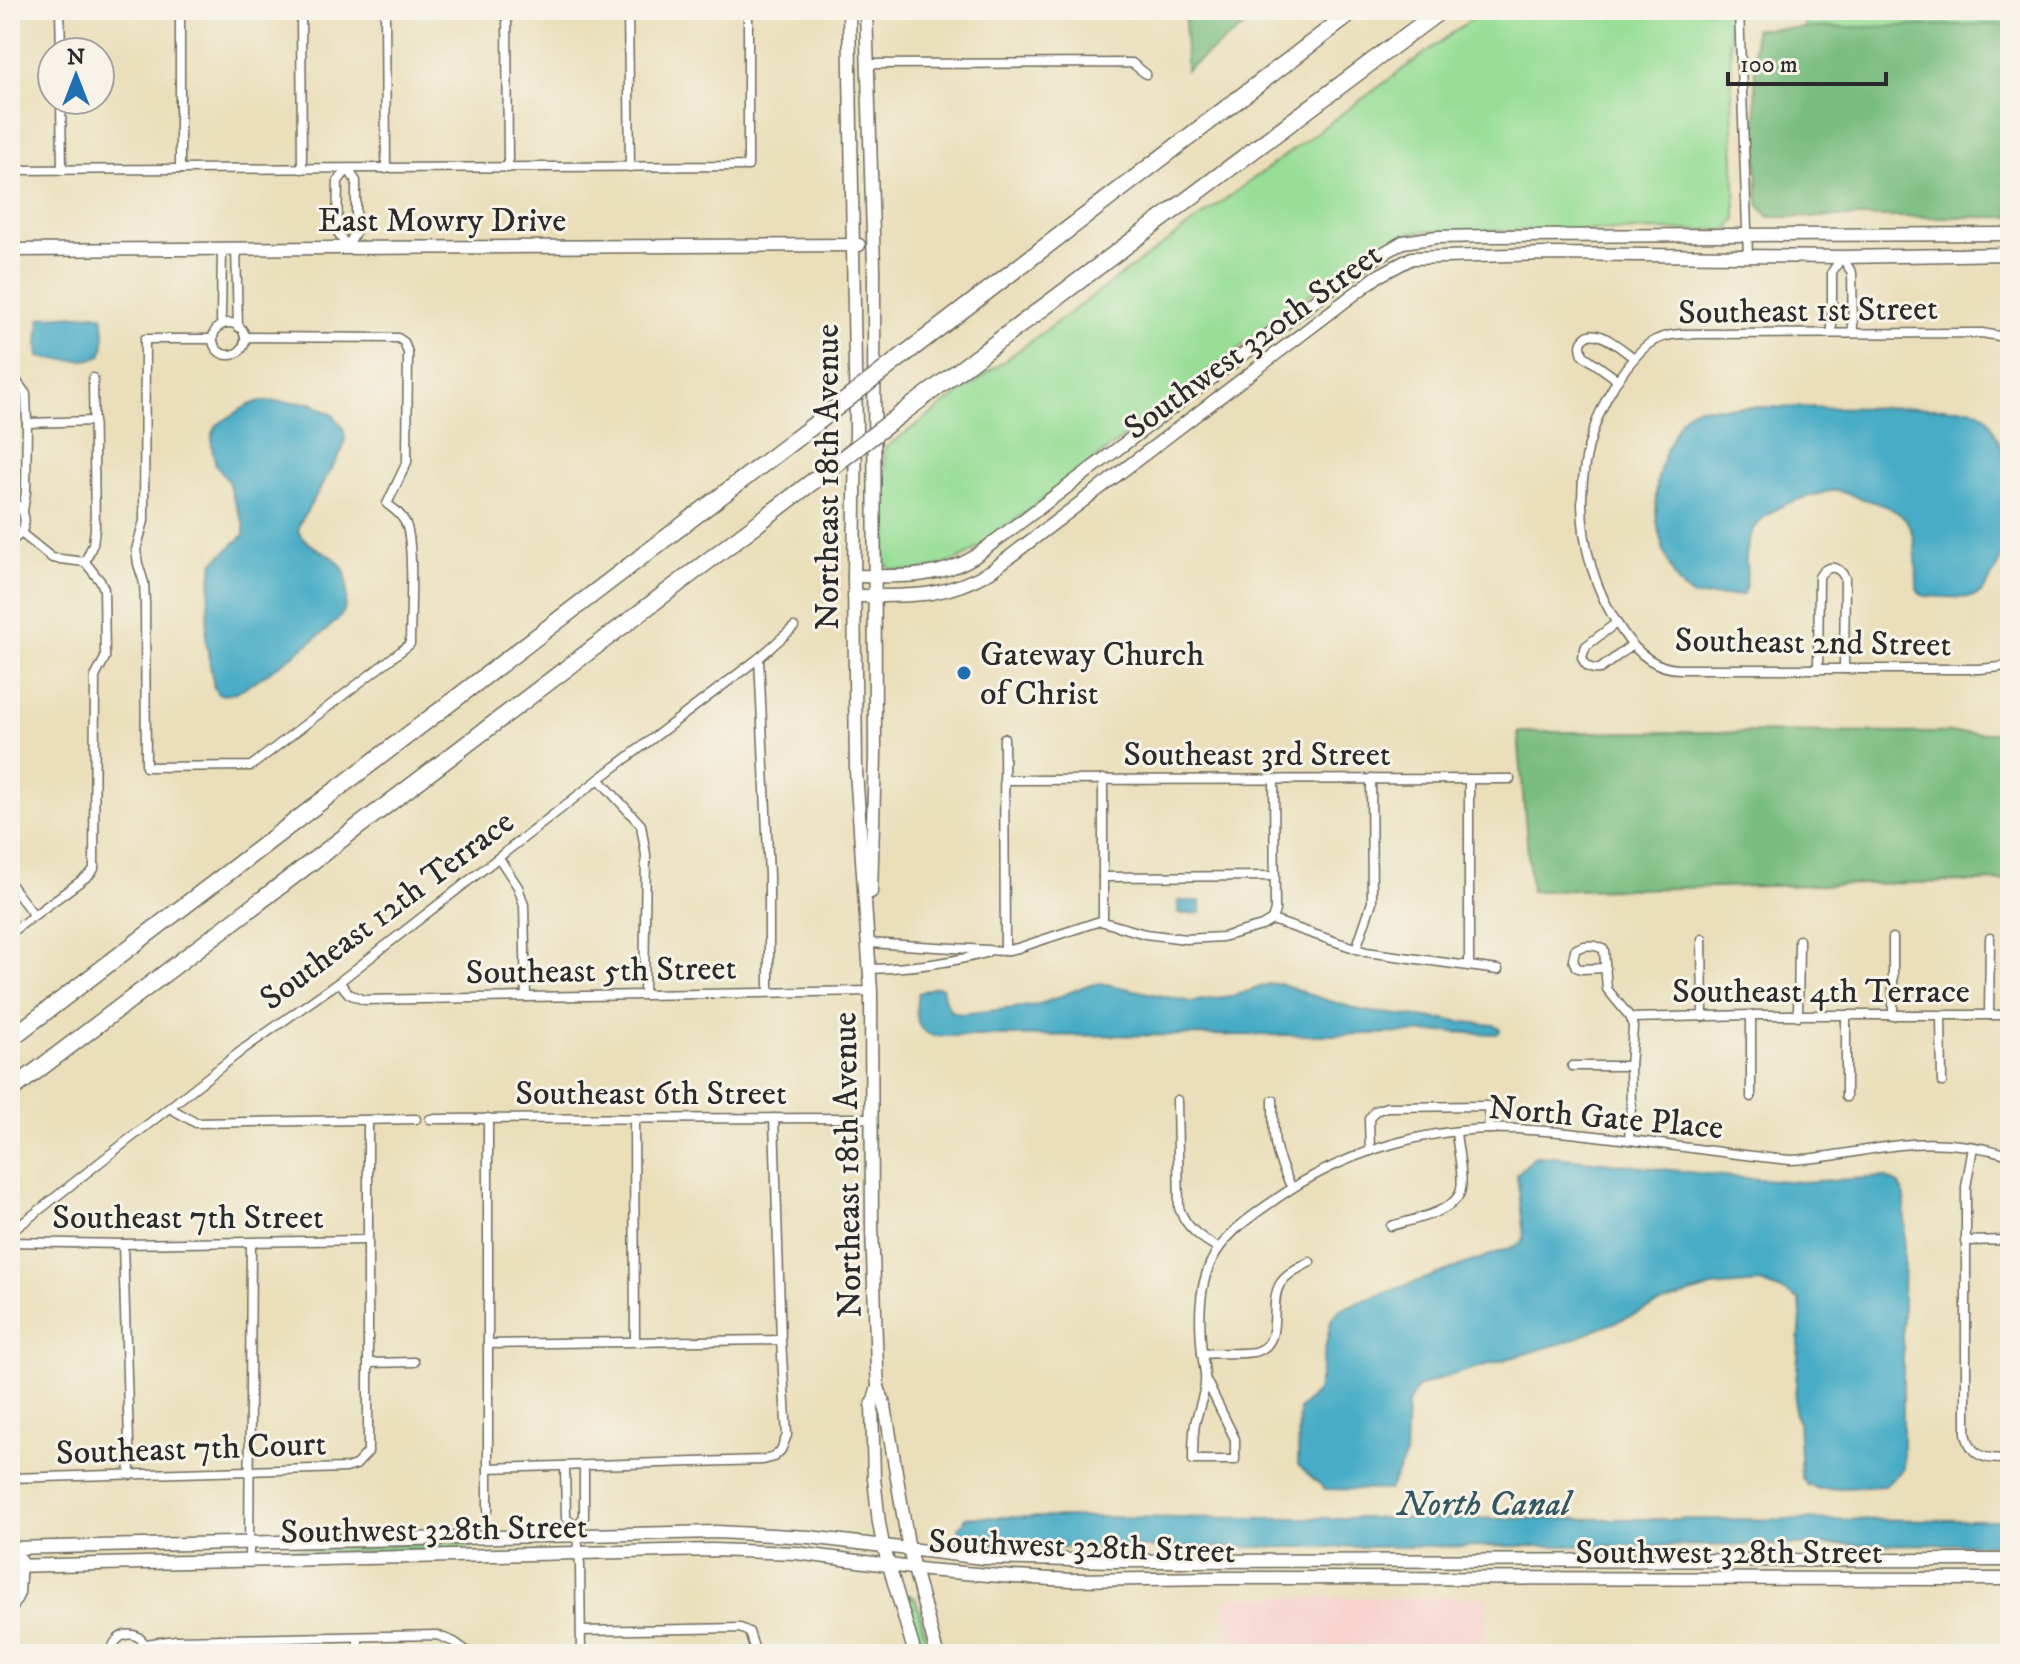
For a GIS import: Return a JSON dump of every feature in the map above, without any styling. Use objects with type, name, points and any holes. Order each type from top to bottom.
[{"type":"highway","points":[[10,1039],[1355,10]]},
{"type":"highway","points":[[10,1091],[905,411],[1441,10]]},
{"type":"street","points":[[60,10],[61,36]]},
{"type":"street","points":[[180,10],[180,169]]},
{"type":"street","points":[[301,10],[302,169]]},
{"type":"street","points":[[385,10],[386,169]]},
{"type":"street","points":[[507,10],[508,168]]},
{"type":"street","points":[[628,10],[630,167]]},
{"type":"street","points":[[10,170],[748,166],[748,10]]},
{"type":"street","name":"Northeast 18th Avenue","points":[[849,10],[856,428],[856,771],[871,991],[872,1226],[878,1387],[885,1406],[909,1550],[937,1654]]},
{"type":"street","name":"Northeast 18th Avenue","points":[[866,10],[874,245],[874,812],[869,943]]},
{"type":"street","points":[[1739,10],[1748,256]]},
{"type":"street","points":[[868,64],[1132,63],[1146,74]]},
{"type":"street","points":[[61,116],[62,170]]},
{"type":"street","points":[[348,169],[356,181],[356,231],[347,247],[337,231],[338,181],[348,169]]},
{"type":"street","points":[[338,208],[356,207]]},
{"type":"street","points":[[1842,234],[1842,257],[1852,273],[1853,333]]},
{"type":"street","points":[[854,576],[932,574],[952,569],[974,557],[1272,332],[1367,263],[1403,242],[1437,237],[2010,234]]},
{"type":"street","name":"East Mowry Drive","points":[[10,250],[874,245]]},
{"type":"street","points":[[222,248],[223,324]]},
{"type":"street","points":[[236,248],[238,327],[245,342],[240,351],[230,356],[219,353],[212,339],[215,330],[228,323],[238,327]]},
{"type":"street","name":"Southwest 320th Street","points":[[854,596],[927,595],[968,583],[991,571],[1378,276],[1412,258],[1545,254],[1842,257],[2010,254]]},
{"type":"street","points":[[1832,333],[1832,272],[1842,257]]},
{"type":"street","points":[[10,265],[15,281],[13,379],[26,394],[27,423],[25,526],[10,541]]},
{"type":"street","points":[[1832,298],[1852,299]]},
{"type":"street","name":"Southeast 1st Street","points":[[1616,623],[1600,591],[1588,553],[1581,509],[1583,475],[1590,439],[1604,403],[1620,376],[1652,341],[1667,335],[1832,333],[1982,333],[2010,338]]},
{"type":"street","points":[[1620,376],[1583,355],[1584,338],[1600,335],[1634,358]]},
{"type":"street","points":[[212,339],[145,339],[144,521],[136,550],[145,603],[146,767],[251,766],[410,644],[410,542],[406,523],[387,504],[407,462],[408,353],[404,342],[398,338],[245,337]]},
{"type":"street","points":[[85,562],[93,544],[95,529],[93,378]]},
{"type":"street","points":[[27,423],[94,421]]},
{"type":"street","points":[[10,500],[23,511]]},
{"type":"street","points":[[10,933],[94,869],[95,677],[105,658],[104,589],[101,582],[85,562],[52,558],[21,533]]},
{"type":"street","points":[[1818,669],[1819,577],[1822,571],[1833,567],[1843,572],[1845,578],[1844,669]]},
{"type":"street","points":[[1616,623],[1586,646],[1582,657],[1584,663],[1600,669],[1632,645]]},
{"type":"street","name":"Southeast 2nd Street","points":[[1616,623],[1632,645],[1653,663],[1671,669],[1980,669],[2010,664]]},
{"type":"street","name":"Southeast 12th Terrace","points":[[10,1233],[245,1048],[339,982],[759,658],[794,627]]},
{"type":"street","points":[[759,658],[769,876],[769,992]]},
{"type":"street","points":[[1004,738],[1005,951]]},
{"type":"street","points":[[599,779],[641,825],[646,855],[644,995]]},
{"type":"street","points":[[1103,779],[1103,921]]},
{"type":"street","points":[[869,943],[1005,951],[1103,921],[1145,934],[1186,939],[1222,937],[1262,926],[1272,920],[1275,910],[1274,779]]},
{"type":"street","points":[[1356,949],[1372,902],[1371,779]]},
{"type":"street","points":[[1469,779],[1469,966]]},
{"type":"street","name":"Southeast 3rd Street","points":[[1004,780],[1510,779]]},
{"type":"street","points":[[499,858],[518,887],[524,905],[526,997]]},
{"type":"street","points":[[1103,877],[1275,876]]},
{"type":"street","points":[[10,884],[33,914]]},
{"type":"street","points":[[1272,920],[1375,954],[1498,970]]},
{"type":"street","points":[[1893,938],[1893,1016]]},
{"type":"street","points":[[1989,1015],[1990,938]]},
{"type":"street","points":[[1702,939],[1703,1017]]},
{"type":"street","points":[[1798,1016],[1799,940]]},
{"type":"street","points":[[870,969],[965,959],[991,951]]},
{"type":"street","points":[[1606,968],[1607,989],[1631,1018],[1634,1031],[1629,1140]]},
{"type":"street","name":"Southeast 5th Street","points":[[339,982],[349,994],[364,1000],[871,991]]},
{"type":"street","points":[[1751,1015],[1751,1097]]},
{"type":"street","name":"Southeast 4th Terrace","points":[[1631,1018],[2010,1015]]},
{"type":"street","points":[[1846,1016],[1846,1097]]},
{"type":"street","points":[[1941,1016],[1942,1082]]},
{"type":"street","points":[[1572,1066],[1630,1066]]},
{"type":"street","points":[[1177,1100],[1179,1208],[1191,1228],[1218,1248]]},
{"type":"street","points":[[1273,1100],[1274,1147],[1292,1188]]},
{"type":"street","points":[[1370,1151],[1369,1119],[1375,1111],[1383,1108],[1488,1106],[1489,1129]]},
{"type":"street","points":[[170,1108],[196,1123],[416,1119]]},
{"type":"street","points":[[488,1118],[488,1510]]},
{"type":"street","points":[[634,1118],[635,1341]]},
{"type":"street","points":[[488,1468],[763,1460],[774,1457],[781,1450],[787,1435],[774,1118]]},
{"type":"street","name":"Southeast 6th Street","points":[[430,1119],[872,1118]]},
{"type":"street","points":[[368,1121],[369,1363],[414,1362]]},
{"type":"street","name":"North Gate Place","points":[[1206,1380],[1201,1302],[1209,1264],[1218,1248],[1242,1224],[1292,1188],[1322,1171],[1370,1151],[1430,1136],[1489,1129],[1544,1130],[1790,1160],[1899,1145],[1938,1144],[2010,1155]]},
{"type":"street","points":[[1391,1226],[1444,1209],[1458,1198],[1462,1180],[1456,1132]]},
{"type":"street","points":[[1973,1147],[1966,1187],[1965,1427],[1968,1443],[1976,1453],[1991,1459],[2010,1459]]},
{"type":"street","name":"Southeast 7th Street","points":[[10,1242],[123,1244],[367,1240]]},
{"type":"street","points":[[1965,1241],[2010,1240]]},
{"type":"street","points":[[249,1560],[251,1243]]},
{"type":"street","points":[[123,1244],[130,1475]]},
{"type":"street","points":[[1202,1354],[1254,1352],[1265,1347],[1272,1338],[1278,1287],[1287,1276],[1310,1262]]},
{"type":"street","points":[[488,1344],[781,1340]]},
{"type":"street","name":"Southeast 7th Court","points":[[10,1478],[346,1468],[356,1465],[368,1452],[369,1363]]},
{"type":"street","points":[[1206,1380],[1235,1439],[1235,1460],[1193,1460],[1194,1430],[1206,1380]]},
{"type":"street","name":"Northeast 18th Avenue","points":[[878,1387],[872,1406],[877,1507],[883,1545],[915,1654]]},
{"type":"street","points":[[565,1466],[566,1518],[577,1530]]},
{"type":"street","points":[[581,1654],[581,1571],[577,1530],[584,1517],[584,1466]]},
{"type":"street","points":[[877,1507],[901,1506]]},
{"type":"street","name":"Southwest 328th Street","points":[[15,1548],[577,1530],[809,1537],[960,1556],[1021,1560],[2010,1560]]},
{"type":"street","points":[[10,1610],[18,1593],[15,1548]]},
{"type":"street","name":"Southwest 328th Street","points":[[15,1566],[739,1550],[796,1553],[914,1569],[1053,1579],[2010,1579]]},
{"type":"street","points":[[1220,1578],[1231,1560]]},
{"type":"street","points":[[581,1631],[740,1628],[749,1632],[756,1654]]},
{"type":"street","points":[[111,1654],[115,1641],[125,1635],[137,1636],[146,1649],[162,1640],[437,1635],[471,1654]]},
{"type":"street","points":[[358,1637],[358,1654]]},
{"type":"street","points":[[220,1639],[220,1654]]},
{"type":"shaded area","points":[[1225,1597],[1486,1597],[1487,1654],[1225,1654]]},
{"type":"green space","points":[[1185,10],[1266,10],[1186,70]]},
{"type":"green space","points":[[1484,10],[1729,10],[1736,219],[1728,230],[1430,231],[1408,233],[1390,240],[1372,249],[1294,306],[974,551],[950,563],[921,570],[903,571],[888,567],[885,563],[885,448]]},
{"type":"green space","points":[[1805,10],[2009,10],[2009,24],[1805,29]]},
{"type":"green space","points":[[2010,24],[2010,217],[1769,217],[1758,204],[1754,29]]},
{"type":"green space","points":[[1518,732],[2010,733],[2010,881],[1531,891]]},
{"type":"green space","points":[[472,1543],[472,1547],[459,1549],[297,1553],[278,1549]]},
{"type":"green space","points":[[910,1595],[915,1598],[931,1654],[921,1654],[906,1603],[906,1597]]},
{"type":"water","points":[[102,316],[104,342],[101,356],[79,360],[39,357],[40,319]]},
{"type":"water","points":[[260,401],[311,403],[333,415],[343,428],[343,449],[298,531],[343,569],[346,601],[342,614],[309,644],[245,687],[231,694],[218,694],[214,688],[206,641],[213,563],[244,535],[244,524],[228,481],[216,465],[212,436],[217,425]]},
{"type":"water","points":[[1697,407],[1978,410],[1986,416],[2003,452],[2011,489],[2010,526],[2000,562],[1977,595],[1957,598],[1920,594],[1911,528],[1904,518],[1881,504],[1830,491],[1774,510],[1754,529],[1748,542],[1746,582],[1742,595],[1694,597],[1681,587],[1668,562],[1658,529],[1656,498],[1661,466],[1673,434],[1685,414]]},
{"type":"water","points":[[1178,901],[1200,901],[1201,913],[1178,914]]},
{"type":"water","points":[[1101,983],[1191,1002],[1237,995],[1280,983],[1363,1011],[1494,1025],[1500,1031],[1497,1034],[936,1036],[923,1031],[917,1020],[918,993],[935,987],[942,987],[951,1011],[961,1014],[1031,1006]]},
{"type":"water","points":[[1535,1156],[1801,1182],[1885,1177],[1898,1184],[1905,1197],[1903,1469],[1885,1486],[1819,1489],[1807,1485],[1801,1476],[1798,1421],[1794,1412],[1800,1301],[1761,1283],[1712,1287],[1662,1303],[1569,1341],[1417,1388],[1407,1405],[1405,1457],[1389,1490],[1325,1489],[1298,1465],[1299,1409],[1317,1392],[1331,1320],[1340,1309],[1521,1244],[1524,1237],[1517,1174]]},
{"type":"water","name":"North Canal","points":[[965,1517],[2010,1520],[2010,1544],[1061,1548],[976,1544],[967,1538],[958,1538],[959,1527]]},
{"type":"place","name":"Gateway Church of Christ","points":[[964,673]]}]
